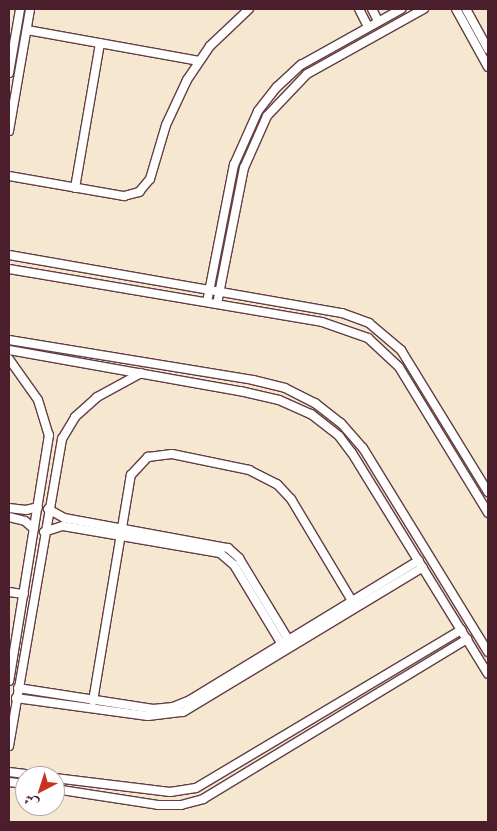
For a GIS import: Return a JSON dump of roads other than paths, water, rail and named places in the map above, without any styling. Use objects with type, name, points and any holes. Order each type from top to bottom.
[{"type":"street","points":[[9,73],[20,9]]},
{"type":"street","points":[[9,131],[30,9]]},
{"type":"street","points":[[9,176],[124,196],[132,196],[146,187],[176,100],[199,61],[223,32],[249,9]]},
{"type":"street","points":[[359,9],[368,27]]},
{"type":"street","points":[[372,9],[378,21]]},
{"type":"street","points":[[207,302],[234,166],[258,111],[277,87],[301,65],[401,9]]},
{"type":"street","points":[[217,304],[244,168],[267,116],[307,74],[424,9]]},
{"type":"street","points":[[456,9],[488,67]]},
{"type":"street","points":[[466,9],[488,49]]},
{"type":"street","points":[[27,30],[199,61]]},
{"type":"street","points":[[75,188],[100,43]]},
{"type":"street","points":[[9,255],[342,313],[381,330],[401,350],[488,492]]},
{"type":"street","points":[[9,269],[340,326],[380,346],[399,367],[488,513]]},
{"type":"street","points":[[9,340],[261,382],[285,388],[315,403],[341,423],[363,448],[488,652]]},
{"type":"street","points":[[9,350],[263,396],[311,414],[334,431],[352,453],[488,674]]},
{"type":"street","points":[[9,359],[32,389],[47,423],[48,447],[9,681]]},
{"type":"street","points":[[9,746],[58,451],[68,427],[97,397],[141,373]]},
{"type":"street","points":[[93,701],[131,475],[148,457],[172,454],[259,473],[277,484],[292,499],[352,601]]},
{"type":"street","points":[[9,508],[26,510],[38,507]]},
{"type":"street","points":[[48,509],[64,518],[225,556],[234,565],[281,643]]},
{"type":"street","points":[[9,517],[25,521],[34,529]]},
{"type":"street","points":[[44,532],[59,526],[121,532],[228,548],[239,558],[288,638]]},
{"type":"street","points":[[18,688],[153,709],[173,707],[352,601],[421,564]]},
{"type":"street","points":[[16,698],[148,716],[183,712],[421,564]]},
{"type":"street","points":[[9,592],[24,594]]},
{"type":"street","points":[[65,779],[170,792],[196,788],[461,630]]},
{"type":"street","points":[[65,791],[158,805],[181,804],[203,799],[467,639]]},
{"type":"street","points":[[9,765],[9,773]]}]
